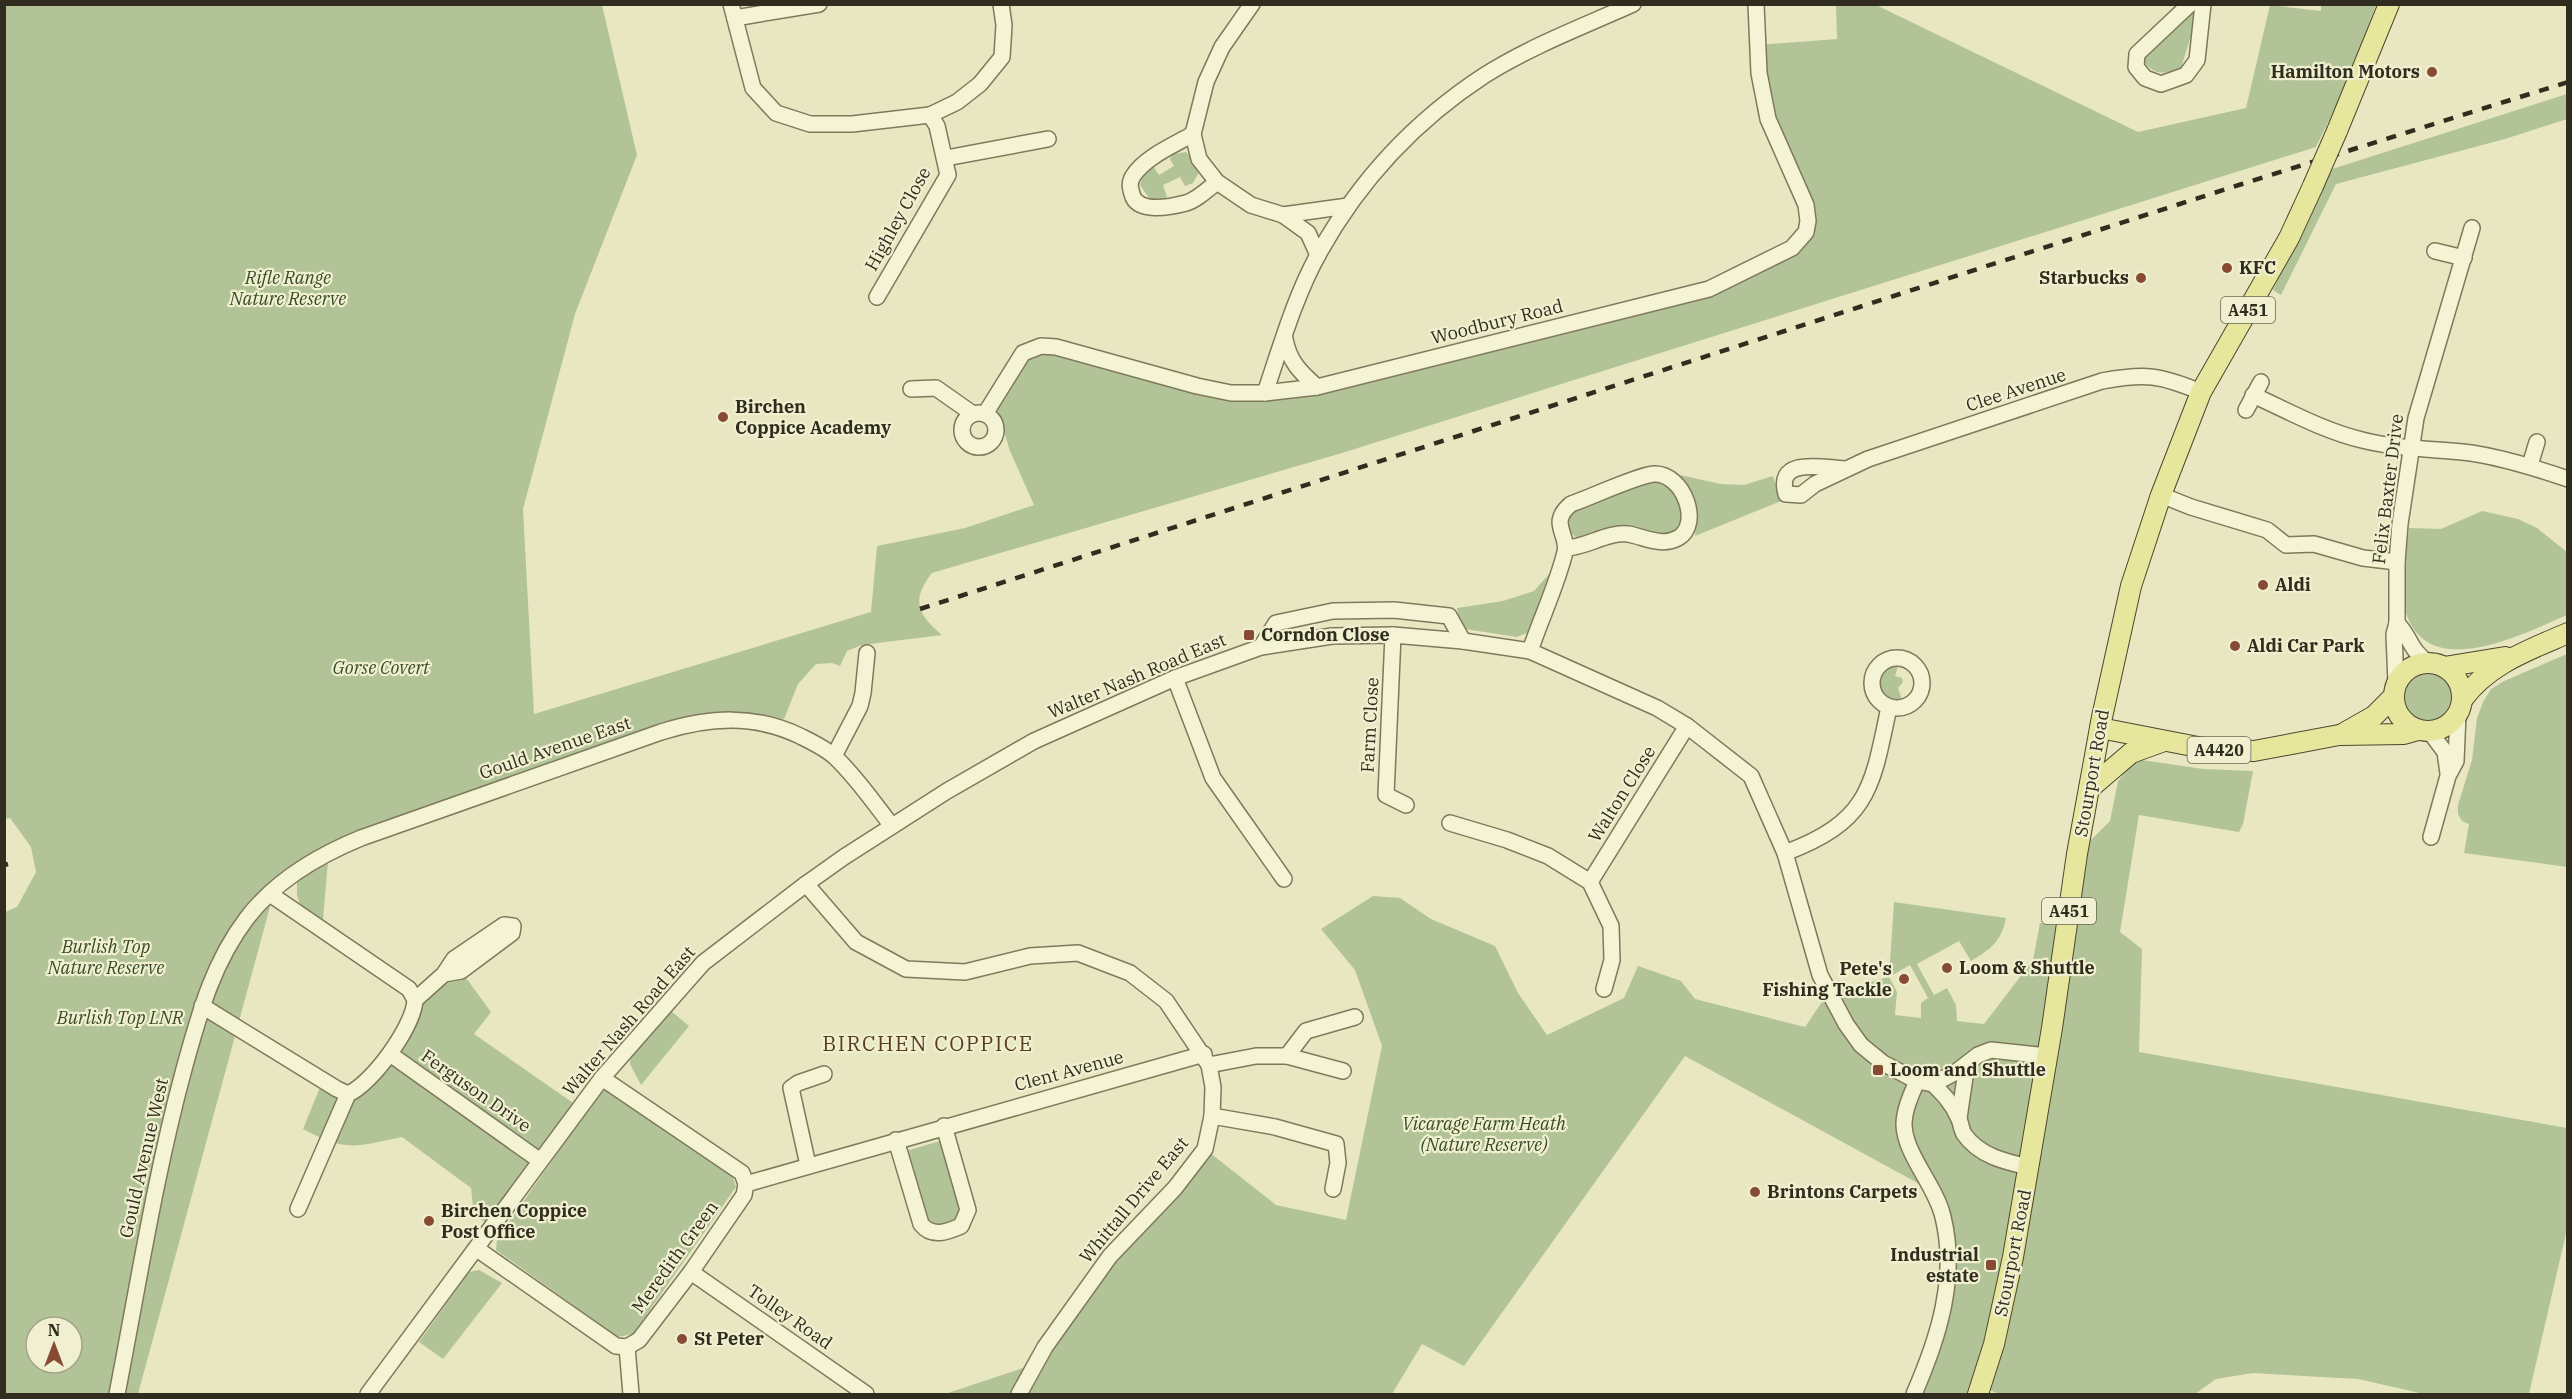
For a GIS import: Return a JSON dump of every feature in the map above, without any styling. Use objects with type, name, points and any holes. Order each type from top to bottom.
[{"type":"main road","name":"Stourport Road","points":[[1977,1395],[1994,1344],[2013,1257],[2089,789],[2131,586],[2161,495],[2201,392],[2289,238],[2390,4]]},
{"type":"main road","points":[[2511,657],[2436,665],[2417,664],[2407,670],[2395,690],[2396,710],[2402,720],[2424,731],[2446,726],[2477,682],[2511,657],[2568,633]]},
{"type":"main road","points":[[2436,665],[2458,681],[2460,707]]},
{"type":"main road","name":"A4420","points":[[2339,735],[2374,716],[2395,690]]},
{"type":"main road","name":"A4420","points":[[2100,728],[2223,750],[2254,751],[2339,735],[2404,734],[2424,731]]},
{"type":"main road","points":[[2089,789],[2130,753],[2166,740]]},
{"type":"street","points":[[819,4],[733,11],[753,88],[776,113],[810,124],[852,124],[930,115],[957,102],[980,84],[1002,57],[1004,26],[1001,4]]},
{"type":"street","points":[[1252,4],[1222,47],[1206,82],[1193,134],[1199,159],[1217,182],[1251,205],[1283,215],[1308,233],[1318,255]]},
{"type":"street","points":[[1265,393],[1284,336],[1318,255],[1348,206],[1386,159],[1434,111],[1486,74],[1556,38],[1633,4]]},
{"type":"street","name":"Woodbury Road","points":[[911,389],[936,388],[979,414],[1023,353],[1041,346],[1056,347],[1113,361],[1197,386],[1231,393],[1265,393],[1317,387],[1709,289],[1792,248],[1806,232],[1808,221],[1806,205],[1768,119],[1760,73],[1756,4]]},
{"type":"street","points":[[2190,4],[2171,19],[2137,54],[2136,67],[2145,78],[2161,84],[2186,75],[2197,60],[2203,4]]},
{"type":"street","name":"Highley Close","points":[[877,297],[948,176],[946,158],[937,126],[930,115]]},
{"type":"street","points":[[1193,134],[1154,158],[1134,175],[1130,185],[1133,198],[1143,206],[1162,207],[1188,202],[1217,182]]},
{"type":"street","name":"Highley Close","points":[[946,158],[1048,139]]},
{"type":"street","points":[[1283,215],[1348,206]]},
{"type":"street","name":"Felix Baxter Drive","points":[[2395,690],[2394,633],[2397,623],[2397,562],[2410,448],[2416,418],[2472,228]]},
{"type":"street","points":[[2435,251],[2464,258]]},
{"type":"street","points":[[1284,336],[1288,356],[1298,370],[1317,387]]},
{"type":"street","name":"Clee Avenue","points":[[1847,469],[1868,459],[2102,381],[2135,375],[2151,376],[2168,378],[2201,392]]},
{"type":"street","points":[[2246,410],[2257,388],[2319,425],[2361,440],[2410,448],[2472,453],[2530,465],[2568,479]]},
{"type":"street","points":[[2530,465],[2537,442]]},
{"type":"street","points":[[1530,651],[1566,549],[1560,523],[1565,510],[1571,504],[1651,474],[1667,475],[1681,489],[1690,515],[1686,531],[1678,538],[1653,542],[1628,534],[1606,536],[1579,548],[1566,549]]},
{"type":"street","points":[[2161,495],[2191,507],[2267,530],[2286,545],[2314,544],[2363,558],[2397,562]]},
{"type":"street","points":[[1262,647],[1276,623],[1333,611],[1394,609],[1449,616],[1463,641]]},
{"type":"street","points":[[2397,623],[2404,630],[2410,646],[2419,656],[2436,665]]},
{"type":"street","name":"Walter Nash Road East","points":[[369,1395],[477,1249],[539,1160],[602,1078],[703,963],[806,884],[947,790],[1034,741],[1175,678],[1262,647],[1332,636],[1393,635],[1463,641],[1530,651],[1657,708],[1687,726],[1751,776],[1785,853],[1820,975],[1840,1014],[1861,1045],[1882,1063],[1917,1081],[1933,1084]]},
{"type":"street","name":"Farm Close","points":[[1393,635],[1386,795],[1406,805]]},
{"type":"street","points":[[834,756],[860,706],[867,653]]},
{"type":"street","points":[[1175,678],[1213,778],[1284,879]]},
{"type":"street","points":[[1785,853],[1816,841],[1843,823],[1863,800],[1876,768],[1889,707]]},
{"type":"street","points":[[2431,837],[2448,776],[2456,761],[2460,707]]},
{"type":"street","name":"Gould Avenue East","points":[[233,938],[248,916],[291,874],[353,841],[687,724],[730,718],[765,723],[808,740],[834,756],[892,826]]},
{"type":"street","name":"Walton Close","points":[[1590,882],[1687,726]]},
{"type":"street","points":[[2424,731],[2445,752],[2448,776]]},
{"type":"street","points":[[1450,823],[1507,840],[1548,856],[1590,882],[1611,926],[1612,960],[1604,988]]},
{"type":"street","name":"Whittall Drive East","points":[[806,884],[856,942],[906,969],[965,972],[1030,956],[1078,953],[1130,973],[1166,1001],[1207,1060],[1213,1087],[1212,1116],[1205,1149],[1175,1188],[1110,1256],[1045,1347],[1019,1395]]},
{"type":"street","points":[[270,894],[409,990],[415,1000],[415,1010],[390,1054],[359,1089],[348,1094],[298,1209]]},
{"type":"street","name":"Gould Avenue West","points":[[117,1395],[147,1228],[174,1105],[202,1006],[217,966],[233,938]]},
{"type":"street","points":[[415,1000],[444,974]]},
{"type":"street","points":[[202,1006],[348,1094]]},
{"type":"street","points":[[1287,1056],[1306,1031],[1355,1017]]},
{"type":"street","points":[[2029,1167],[2001,1161],[1983,1152],[1963,1132],[1952,1104],[1933,1084],[1956,1072],[1978,1055],[1991,1050],[2047,1056]]},
{"type":"street","name":"Ferguson Drive","points":[[390,1054],[539,1160]]},
{"type":"street","name":"Clent Avenue","points":[[746,1184],[944,1126],[1207,1060],[1287,1056],[1343,1071]]},
{"type":"street","points":[[1959,1118],[1967,1064]]},
{"type":"street","points":[[808,1165],[791,1088],[798,1083],[824,1074]]},
{"type":"street","points":[[602,1078],[742,1173],[746,1184]]},
{"type":"street","points":[[1914,1395],[1944,1311],[1948,1276],[1948,1242],[1943,1216],[1934,1191],[1907,1142],[1904,1125],[1906,1110],[1917,1081]]},
{"type":"street","points":[[1212,1116],[1275,1127],[1336,1144],[1338,1163],[1333,1189]]},
{"type":"street","points":[[896,1140],[921,1224],[927,1231],[937,1233],[950,1231],[961,1226],[968,1210],[944,1126]]},
{"type":"street","name":"Meredith Green","points":[[627,1347],[639,1340],[691,1272],[744,1195],[746,1184]]},
{"type":"street","points":[[477,1249],[616,1346],[627,1347],[631,1395]]},
{"type":"street","name":"Tolley Road","points":[[691,1272],[866,1395]]},
{"type":"green space","points":[[5,5],[602,5],[637,155],[575,314],[523,509],[534,714],[871,612],[877,546],[965,528],[1034,505],[1010,451],[994,399],[1023,353],[1041,346],[1265,393],[1709,289],[1792,248],[1808,221],[1768,119],[1758,45],[1837,39],[1836,5],[1876,5],[2138,132],[2246,108],[2270,5],[2321,11],[2321,5],[2376,5],[2348,81],[2316,147],[1342,453],[932,573],[921,591],[920,606],[927,620],[942,635],[862,645],[847,651],[840,666],[832,663],[816,664],[798,684],[784,719],[755,714],[700,716],[510,779],[277,881],[138,1394],[5,1394],[5,912],[17,907],[36,872],[31,847],[10,818],[4,819]]},
{"type":"green space","points":[[2194,8],[2192,32],[2181,68],[2161,73],[2153,70],[2145,63],[2145,52]]},
{"type":"green space","points":[[2567,94],[2567,119],[2505,139],[2336,184],[2281,295],[2273,290],[2329,170]]},
{"type":"green space","points":[[1186,152],[1199,165],[1198,174],[1193,183],[1185,186],[1180,177],[1163,185],[1167,197],[1159,200],[1149,198],[1140,185],[1143,174],[1153,166],[1159,175],[1174,166],[1170,159],[1173,154]]},
{"type":"green space","points":[[1680,475],[1721,484],[1744,485],[1773,476],[1781,501],[1695,536],[1694,504]]},
{"type":"green space","points":[[1654,480],[1676,488],[1682,511],[1680,523],[1670,534],[1662,538],[1634,528],[1611,527],[1579,539],[1569,530],[1568,522],[1574,509]]},
{"type":"green space","points":[[2482,511],[2518,519],[2537,528],[2567,552],[2567,615],[2505,641],[2481,647],[2458,649],[2437,646],[2419,636],[2405,608],[2409,528],[2441,529]]},
{"type":"green space","points":[[1551,572],[1529,632],[1517,637],[1465,629],[1459,619],[1457,608],[1503,601],[1534,591]]},
{"type":"green space","points":[[2567,654],[2567,867],[2464,853],[2469,824],[2462,821],[2458,814],[2458,805],[2472,760],[2477,718],[2483,702],[2491,689],[2504,681]]},
{"type":"green space","points":[[1896,663],[1898,666],[1895,676],[1902,678],[1903,682],[1898,688],[1902,700],[1900,703],[1884,698],[1878,685],[1881,672],[1887,666]]},
{"type":"green space","points":[[2428,672],[2438,674],[2446,680],[2452,688],[2454,698],[2452,708],[2446,716],[2438,722],[2428,724],[2418,722],[2410,716],[2404,708],[2402,698],[2404,688],[2410,680],[2418,674]]},
{"type":"green space","name":"Vicarage Farm Heath (Nature Reserve)","points":[[2142,760],[2203,769],[2253,771],[2243,824],[2239,832],[2139,815],[2120,932],[2142,949],[2139,1052],[2567,1128],[2567,1229],[2529,1394],[2424,1394],[2358,1379],[2253,1373],[2216,1379],[2195,1394],[1999,1394],[1981,1386],[1978,1394],[1914,1394],[1948,1274],[1934,1192],[1685,1056],[1464,1366],[1422,1344],[1392,1394],[1019,1394],[1045,1347],[1205,1149],[1276,1205],[1346,1220],[1382,1046],[1355,970],[1321,929],[1373,896],[1400,898],[1431,919],[1495,946],[1518,993],[1547,1035],[1624,998],[1638,966],[1681,981],[1695,999],[1805,1027],[1828,993],[1889,977],[1894,902],[2006,918],[1994,944],[1971,961],[1959,941],[1917,964],[1934,995],[1947,988],[1956,1005],[1957,1021],[1984,1024],[2033,960],[2040,923],[2067,927],[2077,854],[2110,821],[2118,781],[2132,764]],"holes":[[[1910,965],[1928,998],[1921,1003],[1921,1018],[1895,1015],[1897,992],[1889,977]]]},
{"type":"green space","points":[[328,861],[323,920],[300,905],[297,881],[308,871]]},
{"type":"green space","points":[[461,971],[491,1012],[474,1034],[579,1107],[491,1226],[474,1215],[471,1188],[402,1137],[351,1145],[330,1141],[303,1129],[323,1080],[359,1089],[415,1000]]},
{"type":"green space","points":[[670,1010],[689,1026],[641,1085],[630,1064],[631,1052]]},
{"type":"green space","points":[[605,1090],[613,1093],[731,1171],[736,1187],[633,1334],[618,1337],[496,1250],[497,1239],[599,1094]]},
{"type":"green space","points":[[940,1141],[962,1212],[957,1222],[937,1227],[926,1221],[906,1151]]},
{"type":"green space","points":[[479,1270],[502,1283],[443,1359],[419,1342],[469,1272]]},
{"type":"green space","points":[[1026,1367],[1012,1394],[945,1394]]},
{"type":"railway","points":[[920,609],[2242,184],[2568,82]]},
{"type":"railway","points":[[4,865],[8,864]]},
{"type":"place","name":"Hamilton Motors","points":[[2432,72]]},
{"type":"place","name":"KFC","points":[[2227,268]]},
{"type":"place","name":"Starbucks","points":[[2141,278]]},
{"type":"place","name":"Birchen Coppice Academy","points":[[723,417]]},
{"type":"place","name":"Aldi","points":[[2263,585]]},
{"type":"place","name":"Corndon Close","points":[[1249,635]]},
{"type":"place","name":"Aldi Car Park","points":[[2235,646]]},
{"type":"place","name":"Loom & Shuttle","points":[[1947,968]]},
{"type":"place","name":"Pete's Fishing Tackle","points":[[1904,979]]},
{"type":"place","name":"Loom and Shuttle","points":[[1878,1070]]},
{"type":"place","name":"Brintons Carpets","points":[[1755,1192]]},
{"type":"place","name":"Birchen Coppice Post Office","points":[[429,1221]]},
{"type":"place","name":"Industrial estate","points":[[1991,1265]]},
{"type":"place","name":"St Peter","points":[[682,1339]]},
{"type":"district","name":"BIRCHEN COPPICE","points":[[928,1044]]},
{"type":"park label","name":"Rifle Range Nature Reserve","points":[[288,288]]},
{"type":"park label","name":"Gorse Covert","points":[[381,668]]},
{"type":"park label","name":"Burlish Top Nature Reserve","points":[[106,957]]},
{"type":"park label","name":"Burlish Top LNR","points":[[120,1018]]}]
